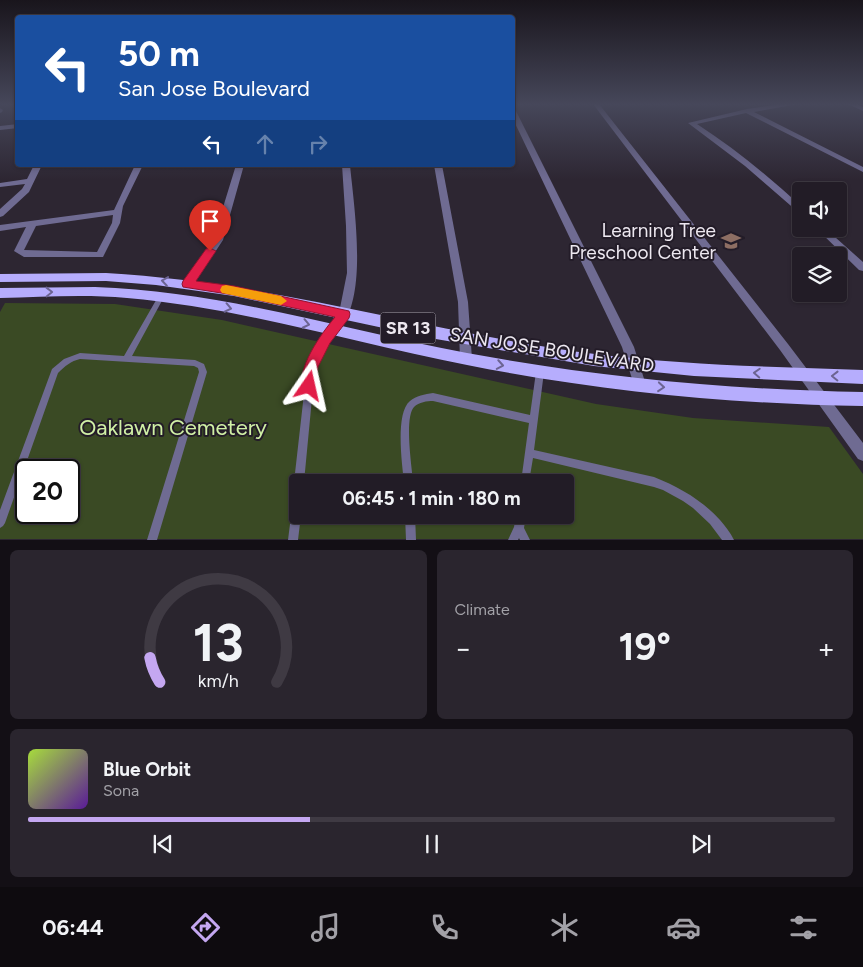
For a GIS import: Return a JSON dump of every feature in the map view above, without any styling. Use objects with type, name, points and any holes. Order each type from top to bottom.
[{"type":"main road","name":"SAN JOSE BOULEVARD","points":[[0,278],[106,277],[188,284],[234,291],[541,352],[694,370],[863,377]]},
{"type":"main road","name":"SAN JOSE BOULEVARD","points":[[0,293],[83,291],[161,297],[213,304],[466,359],[540,372],[640,385],[747,395],[863,399]]},
{"type":"street","points":[[522,129],[628,347],[640,385]]},
{"type":"street","points":[[615,129],[824,399],[863,454]]},
{"type":"street","points":[[700,129],[754,168],[792,202]]},
{"type":"street","points":[[783,129],[863,170]]},
{"type":"street","points":[[0,214],[16,201],[31,181],[37,167]]},
{"type":"street","points":[[32,225],[19,251],[24,254],[100,255],[116,223],[119,206],[138,167]]},
{"type":"street","points":[[188,284],[218,240],[239,167]]},
{"type":"street","points":[[333,330],[344,314],[352,273],[351,226],[346,167]]},
{"type":"street","points":[[438,167],[463,302],[466,359]]},
{"type":"street","points":[[0,185],[31,181]]},
{"type":"street","points":[[0,228],[118,212]]},
{"type":"street","points":[[830,237],[863,268]]},
{"type":"lane","points":[[127,358],[161,297]]},
{"type":"lane","points":[[300,474],[311,367],[325,340],[333,330]]},
{"type":"lane","points":[[0,523],[55,371],[70,358],[80,356],[195,363],[201,366],[203,372],[152,540]]},
{"type":"lane","points":[[526,474],[540,372]]},
{"type":"lane","points":[[408,474],[405,418],[410,406],[420,399],[433,397],[534,420]]},
{"type":"lane","points":[[529,453],[654,482],[673,489],[704,510],[729,540]]},
{"type":"lane","points":[[294,540],[296,524]]},
{"type":"lane","points":[[410,524],[411,540]]},
{"type":"lane","points":[[513,540],[520,524]]},
{"type":"lane","points":[[519,528],[525,540]]},
{"type":"green space","name":"Oaklawn Cemetery","points":[[5,303],[115,304],[222,320],[596,404],[693,418],[829,427],[863,474],[863,539],[0,539],[0,312]]},
{"type":"slow traffic","points":[[226,290],[281,301]]},
{"type":"place","name":"Learning Tree Preschool Center","points":[[731,241]]},
{"type":"route","points":[[210,251],[188,284],[234,291],[344,314],[325,340],[311,367],[309,386]]}]
